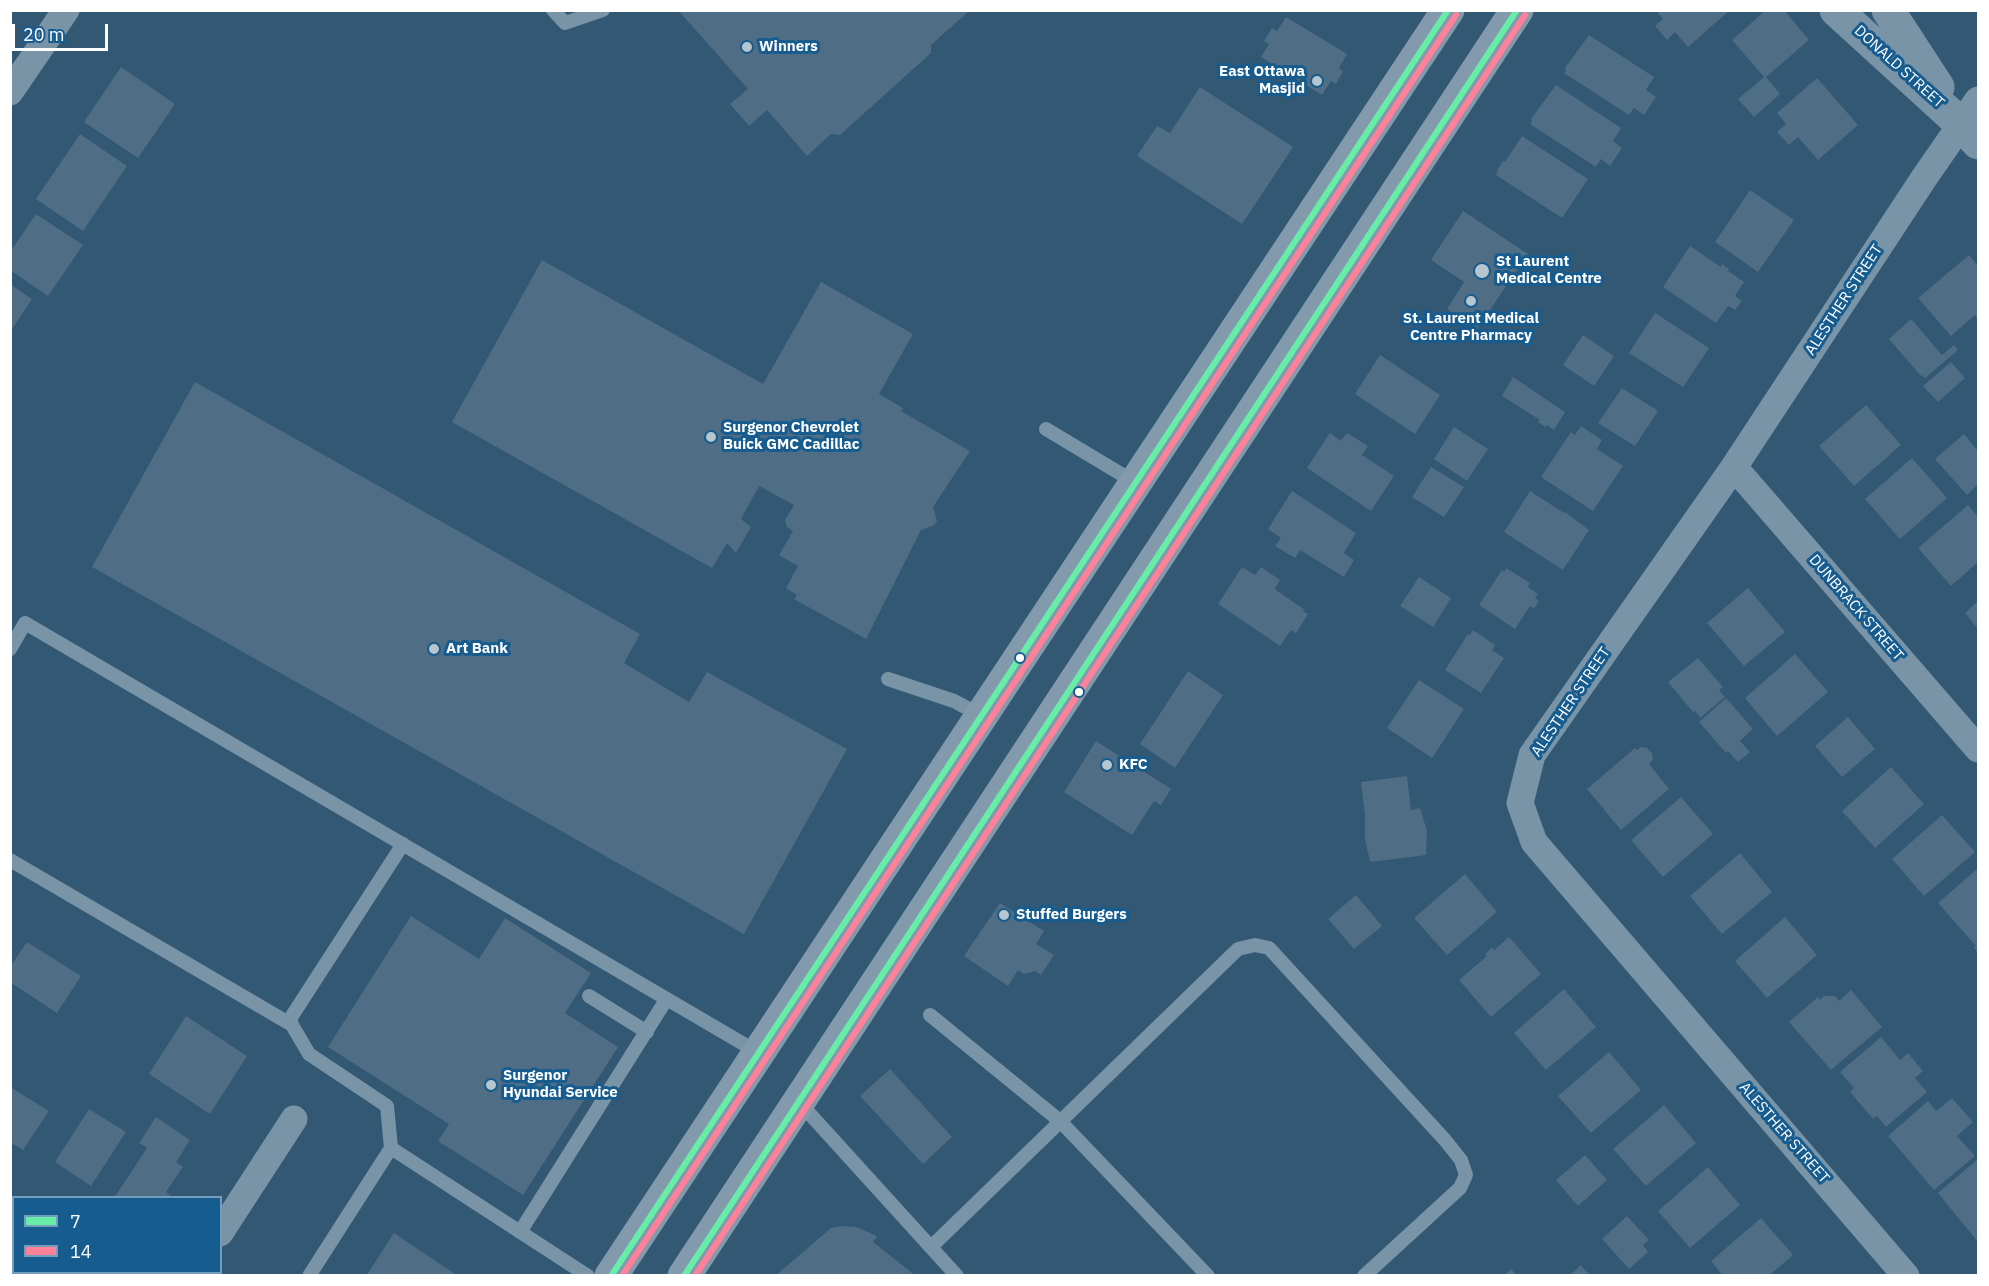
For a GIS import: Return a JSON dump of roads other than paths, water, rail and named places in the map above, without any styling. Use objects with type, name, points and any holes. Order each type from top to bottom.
[{"type":"main road","points":[[611,1275],[1448,10]]},
{"type":"main road","points":[[684,1275],[1517,10]]},
{"type":"street","points":[[10,92],[66,10]]},
{"type":"street","name":"DONALD STREET","points":[[1836,10],[1973,122]]},
{"type":"street","name":"DONALD STREET","points":[[1888,10],[1973,122]]},
{"type":"street","name":"ALESTHER STREET","points":[[1906,1275],[1534,842],[1520,803],[1532,755],[1973,122]]},
{"type":"street","name":"DUNBRACK STREET","points":[[1734,466],[1978,749]]},
{"type":"street","points":[[222,1230],[294,1119]]},
{"type":"lane","points":[[553,10],[565,23],[603,10]]},
{"type":"lane","points":[[1046,429],[1136,483]]},
{"type":"lane","points":[[10,649],[25,623],[759,1053]]},
{"type":"lane","points":[[888,679],[954,701],[982,716]]},
{"type":"lane","points":[[309,1275],[391,1148],[387,1106],[309,1054],[290,1019],[403,844]]},
{"type":"lane","points":[[10,860],[292,1025]]},
{"type":"lane","points":[[932,1247],[1238,949],[1255,945],[1269,948],[1445,1140],[1461,1160],[1466,1175],[1460,1188],[1364,1275]]},
{"type":"lane","points":[[589,996],[647,1032]]},
{"type":"lane","points":[[520,1232],[666,1000]]},
{"type":"lane","points":[[930,1015],[1060,1121],[1208,1275]]},
{"type":"lane","points":[[799,1102],[957,1275]]},
{"type":"lane","points":[[391,1148],[588,1275]]},
{"type":"place","name":"Winners","points":[[747,47]]},
{"type":"place","name":"East Ottawa Masjid","points":[[1317,81]]},
{"type":"place","name":"St Laurent Medical Centre","points":[[1482,271]]},
{"type":"place","name":"St. Laurent Medical Centre Pharmacy","points":[[1471,301]]},
{"type":"place","name":"Surgenor Chevrolet Buick GMC Cadillac","points":[[711,437]]},
{"type":"place","name":"Art Bank","points":[[434,649]]},
{"type":"place","name":"KFC","points":[[1107,765]]},
{"type":"place","name":"Stuffed Burgers","points":[[1004,915]]},
{"type":"place","name":"Surgenor Hyundai Service","points":[[491,1085]]}]
